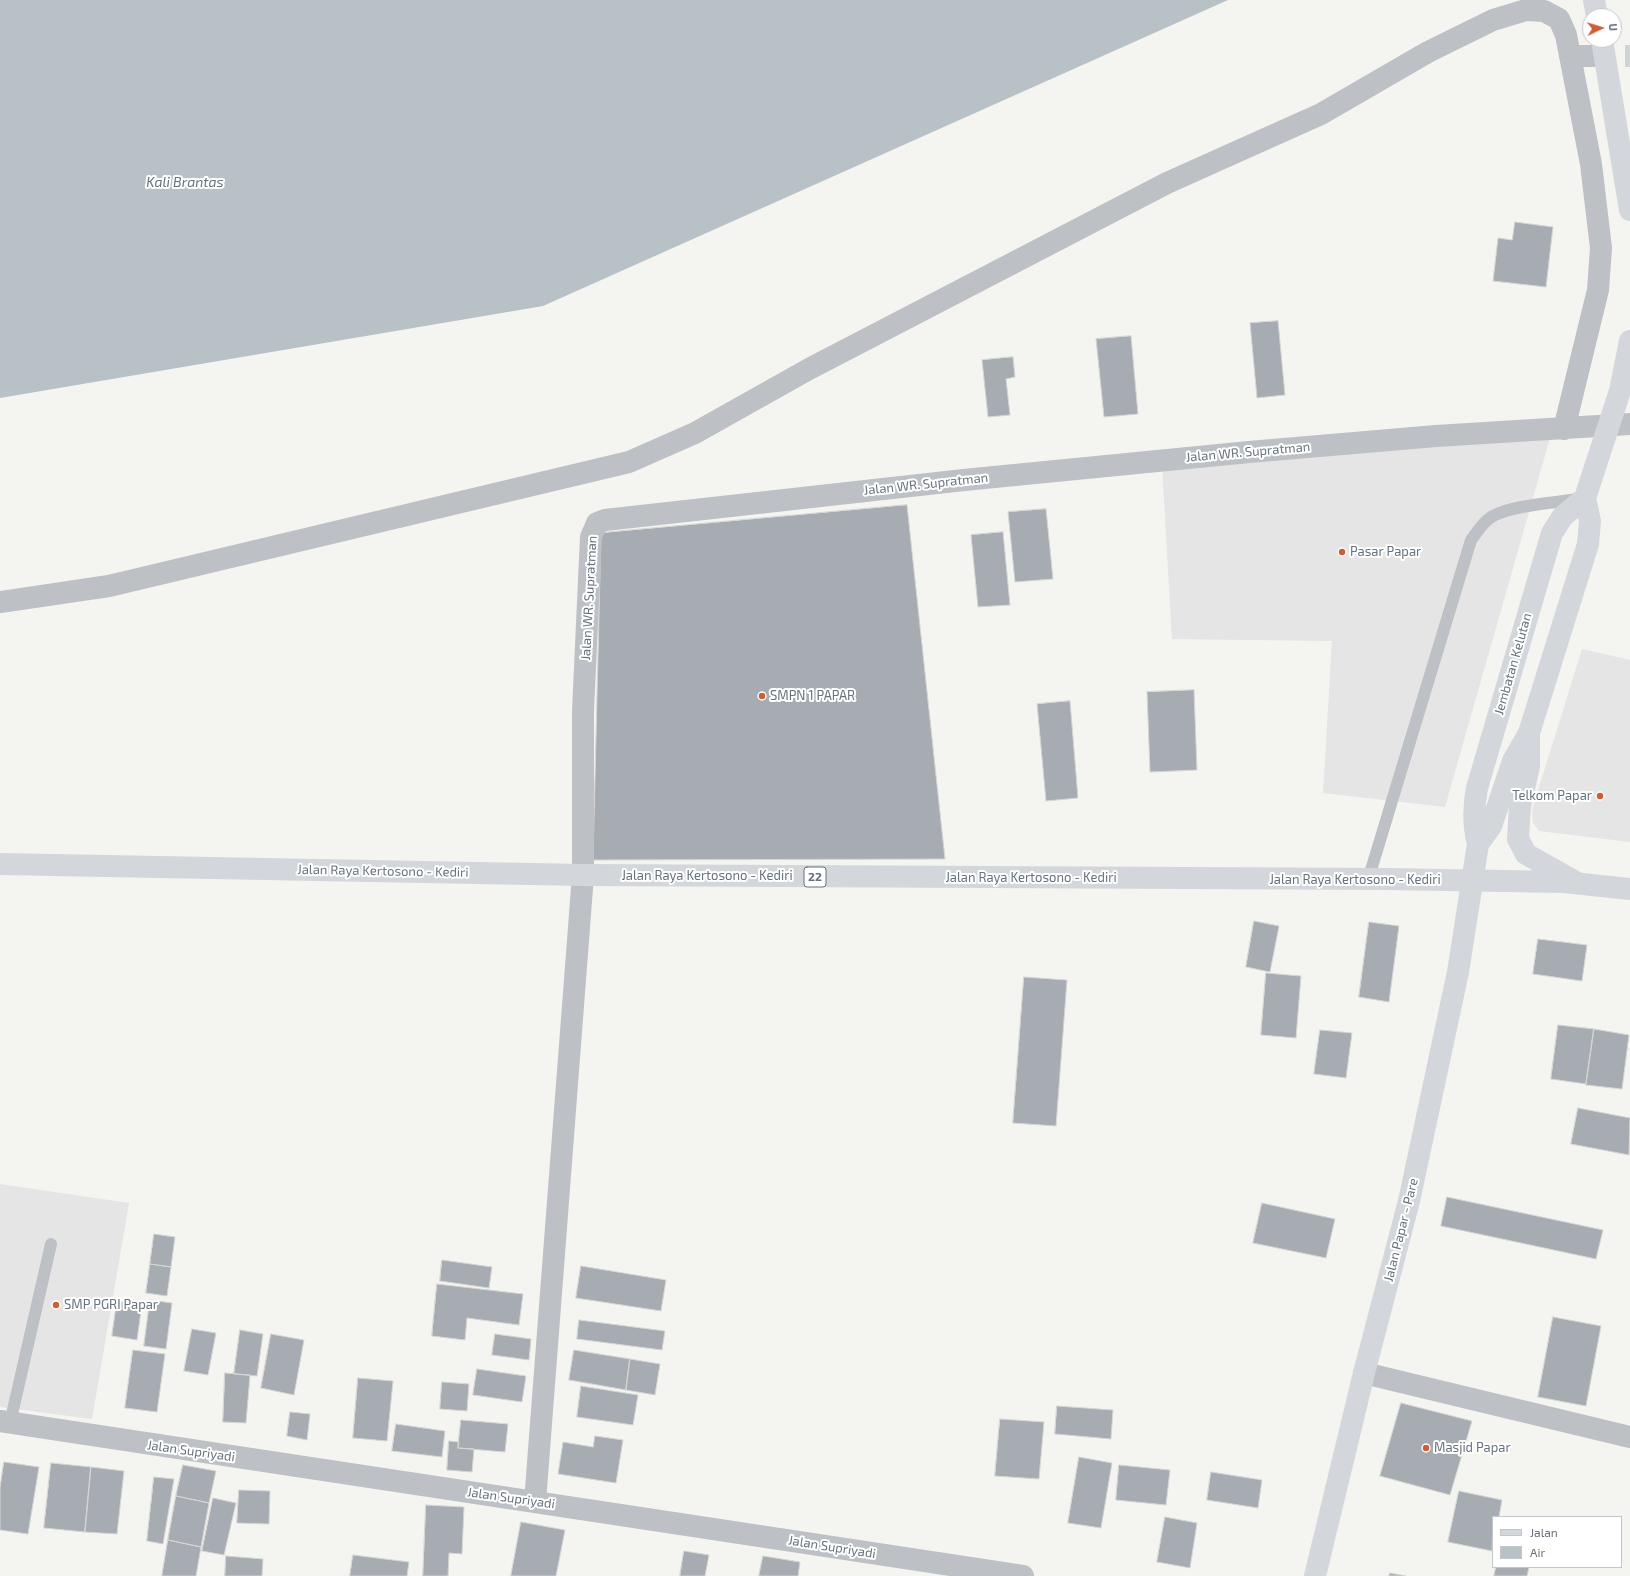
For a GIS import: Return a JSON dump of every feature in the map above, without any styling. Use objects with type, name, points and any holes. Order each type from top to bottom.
[{"type":"main road","points":[[1597,48],[1630,210]]},
{"type":"main road","name":"Jembatan Kelutan","points":[[1471,881],[1478,844],[1491,826],[1513,761],[1529,734],[1588,544],[1590,522],[1585,498],[1620,391],[1630,341]]},
{"type":"main road","name":"Jembatan Kelutan","points":[[1478,844],[1474,829],[1474,807],[1477,788],[1552,533],[1563,516],[1585,498]]},
{"type":"main road","points":[[1529,734],[1529,766],[1520,806],[1518,839],[1526,854],[1578,883]]},
{"type":"main road","name":"Jalan Raya Kertosono - Kediri","points":[[0,864],[583,875],[1471,881],[1578,883],[1630,889]]},
{"type":"main road","name":"Jalan Papar - Pare","points":[[1315,1576],[1364,1373],[1409,1201],[1458,972],[1471,881]]},
{"type":"street","points":[[0,602],[109,586],[629,462],[695,433],[809,369],[1167,183],[1321,114],[1428,52],[1493,20],[1526,10],[1544,11],[1559,19],[1566,35],[1591,164],[1601,248],[1598,290],[1564,429]]},
{"type":"street","points":[[1570,56],[1597,48]]},
{"type":"street","name":"Jalan WR. Supratman","points":[[583,875],[583,711],[591,537],[597,523],[605,520],[949,482],[1241,452],[1436,436],[1630,424]]},
{"type":"street","points":[[535,1502],[583,875]]},
{"type":"street","points":[[1364,1373],[1630,1437]]},
{"type":"street","name":"Jalan Supriyadi","points":[[5,1422],[1023,1576]]},
{"type":"lane","points":[[1368,880],[1471,540],[1481,525],[1494,515],[1511,510],[1585,498]]},
{"type":"lane","points":[[5,1422],[51,1244]]},
{"type":"shaded area","name":"Pasar Papar","points":[[1550,438],[1445,807],[1323,793],[1332,641],[1172,639],[1162,465]]},
{"type":"shaded area","points":[[1582,649],[1630,660],[1630,842],[1539,831],[1533,823],[1532,810]]},
{"type":"shaded area","name":"SMP PGRI Papar","points":[[0,1184],[129,1203],[92,1419],[0,1407]]},
{"type":"water","name":"Kali Brantas","points":[[0,0],[1228,0],[543,306],[0,398]]},
{"type":"building","points":[[1515,222],[1553,227],[1546,287],[1493,281],[1498,238],[1512,240]]},
{"type":"building","points":[[1278,321],[1285,395],[1257,398],[1250,323]]},
{"type":"building","points":[[1131,336],[1138,414],[1104,417],[1096,339]]},
{"type":"building","points":[[1013,357],[1015,377],[1006,379],[1010,415],[988,417],[982,360]]},
{"type":"building","name":"SMPN 1 PAPAR","points":[[907,505],[945,859],[593,860],[601,533]]},
{"type":"building","points":[[1046,509],[1053,579],[1015,582],[1008,512]]},
{"type":"building","points":[[1003,532],[1010,605],[978,607],[971,535]]},
{"type":"building","points":[[1194,690],[1197,770],[1150,772],[1147,692]]},
{"type":"building","points":[[1070,701],[1078,798],[1046,801],[1037,704]]},
{"type":"building","points":[[1254,921],[1279,926],[1270,972],[1246,967]]},
{"type":"building","points":[[1369,922],[1399,926],[1389,1002],[1359,997]]},
{"type":"building","points":[[1538,939],[1587,945],[1582,981],[1533,974]]},
{"type":"building","points":[[1266,973],[1301,976],[1296,1038],[1261,1035]]},
{"type":"building","points":[[1024,977],[1067,980],[1056,1126],[1013,1123]]},
{"type":"building","points":[[1558,1025],[1594,1029],[1586,1084],[1551,1079]]},
{"type":"building","points":[[1594,1029],[1629,1035],[1622,1089],[1586,1085]]},
{"type":"building","points":[[1320,1030],[1352,1033],[1346,1078],[1314,1074]]},
{"type":"building","points":[[1578,1108],[1630,1118],[1629,1155],[1571,1144]]},
{"type":"building","points":[[1447,1197],[1603,1230],[1596,1259],[1441,1226]]},
{"type":"building","points":[[1262,1203],[1335,1219],[1326,1258],[1253,1243]]},
{"type":"building","points":[[154,1234],[175,1237],[171,1267],[150,1264]]},
{"type":"building","points":[[442,1260],[492,1267],[489,1288],[440,1281]]},
{"type":"building","points":[[150,1264],[171,1267],[167,1296],[146,1293]]},
{"type":"building","points":[[581,1266],[666,1280],[661,1311],[576,1298]]},
{"type":"building","points":[[437,1284],[523,1294],[519,1325],[467,1318],[465,1340],[432,1336]]},
{"type":"building","points":[[150,1300],[172,1303],[166,1349],[144,1346]]},
{"type":"building","points":[[117,1301],[142,1304],[137,1340],[112,1336]]},
{"type":"building","points":[[1553,1317],[1601,1326],[1586,1406],[1538,1397]]},
{"type":"building","points":[[579,1320],[665,1331],[662,1350],[577,1339]]},
{"type":"building","points":[[192,1329],[216,1333],[208,1375],[184,1371]]},
{"type":"building","points":[[240,1330],[263,1334],[257,1376],[234,1374]]},
{"type":"building","points":[[271,1334],[304,1340],[294,1395],[261,1388]]},
{"type":"building","points":[[495,1334],[531,1339],[529,1360],[492,1355]]},
{"type":"building","points":[[133,1350],[165,1354],[157,1412],[125,1408]]},
{"type":"building","points":[[574,1350],[630,1359],[626,1390],[569,1380]]},
{"type":"building","points":[[630,1359],[660,1364],[655,1395],[626,1390]]},
{"type":"building","points":[[477,1369],[526,1376],[522,1402],[473,1395]]},
{"type":"building","points":[[225,1373],[250,1375],[246,1423],[223,1422]]},
{"type":"building","points":[[358,1378],[393,1381],[387,1441],[353,1438]]},
{"type":"building","points":[[442,1382],[469,1384],[467,1411],[440,1409]]},
{"type":"building","points":[[581,1386],[638,1395],[633,1425],[577,1417]]},
{"type":"building","name":"Masjid Papar","points":[[1401,1403],[1472,1421],[1450,1495],[1380,1476]]},
{"type":"building","points":[[1057,1406],[1113,1410],[1111,1439],[1055,1434]]},
{"type":"building","points":[[290,1412],[310,1414],[307,1440],[287,1436]]},
{"type":"building","points":[[1000,1419],[1044,1422],[1039,1479],[995,1476]]},
{"type":"building","points":[[461,1420],[508,1424],[505,1452],[458,1448]]},
{"type":"building","points":[[396,1424],[445,1431],[442,1457],[392,1451]]},
{"type":"building","points":[[595,1436],[623,1440],[616,1483],[558,1474],[563,1442],[593,1447]]},
{"type":"building","points":[[449,1441],[459,1442],[458,1448],[474,1449],[472,1472],[447,1470]]},
{"type":"building","points":[[1079,1457],[1112,1463],[1101,1528],[1068,1523]]},
{"type":"building","points":[[4,1462],[39,1467],[28,1534],[0,1530],[0,1488]]},
{"type":"building","points":[[51,1463],[91,1467],[85,1532],[44,1528]]},
{"type":"building","points":[[183,1465],[216,1471],[209,1503],[176,1496]]},
{"type":"building","points":[[1119,1465],[1170,1470],[1166,1505],[1116,1500]]},
{"type":"building","points":[[91,1467],[124,1471],[117,1534],[85,1532]]},
{"type":"building","points":[[1211,1472],[1262,1480],[1258,1508],[1207,1500]]},
{"type":"building","points":[[154,1477],[174,1479],[163,1544],[147,1541]]},
{"type":"building","points":[[239,1490],[270,1491],[269,1524],[237,1523]]},
{"type":"building","points":[[1459,1491],[1502,1500],[1499,1516],[1492,1516],[1492,1551],[1448,1542]]},
{"type":"building","points":[[176,1496],[209,1503],[201,1547],[168,1540]]},
{"type":"building","points":[[213,1498],[236,1503],[224,1555],[202,1551]]},
{"type":"building","points":[[426,1505],[464,1507],[462,1554],[449,1553],[448,1576],[423,1576]]},
{"type":"building","points":[[1165,1517],[1197,1523],[1190,1568],[1157,1562]]},
{"type":"building","points":[[521,1522],[565,1530],[556,1576],[511,1576]]},
{"type":"building","points":[[168,1540],[201,1547],[196,1576],[162,1576]]},
{"type":"building","points":[[684,1551],[709,1555],[705,1576],[680,1576]]},
{"type":"building","points":[[353,1555],[409,1562],[407,1576],[350,1576]]},
{"type":"building","points":[[226,1556],[263,1559],[262,1576],[225,1576]]},
{"type":"building","points":[[763,1556],[800,1562],[798,1576],[759,1576]]},
{"type":"building","points":[[1496,1568],[1529,1568],[1527,1576],[1494,1576]]},
{"type":"building","points":[[1390,1573],[1406,1576],[1389,1576]]},
{"type":"tunnel","points":[[1592,56],[1630,56]]},
{"type":"place","name":"Pasar Papar","points":[[1342,552]]},
{"type":"place","name":"SMPN 1 PAPAR","points":[[762,696]]},
{"type":"place","name":"Telkom Papar","points":[[1600,796]]},
{"type":"place","name":"SMP PGRI Papar","points":[[56,1305]]},
{"type":"place","name":"Masjid Papar","points":[[1426,1448]]}]
